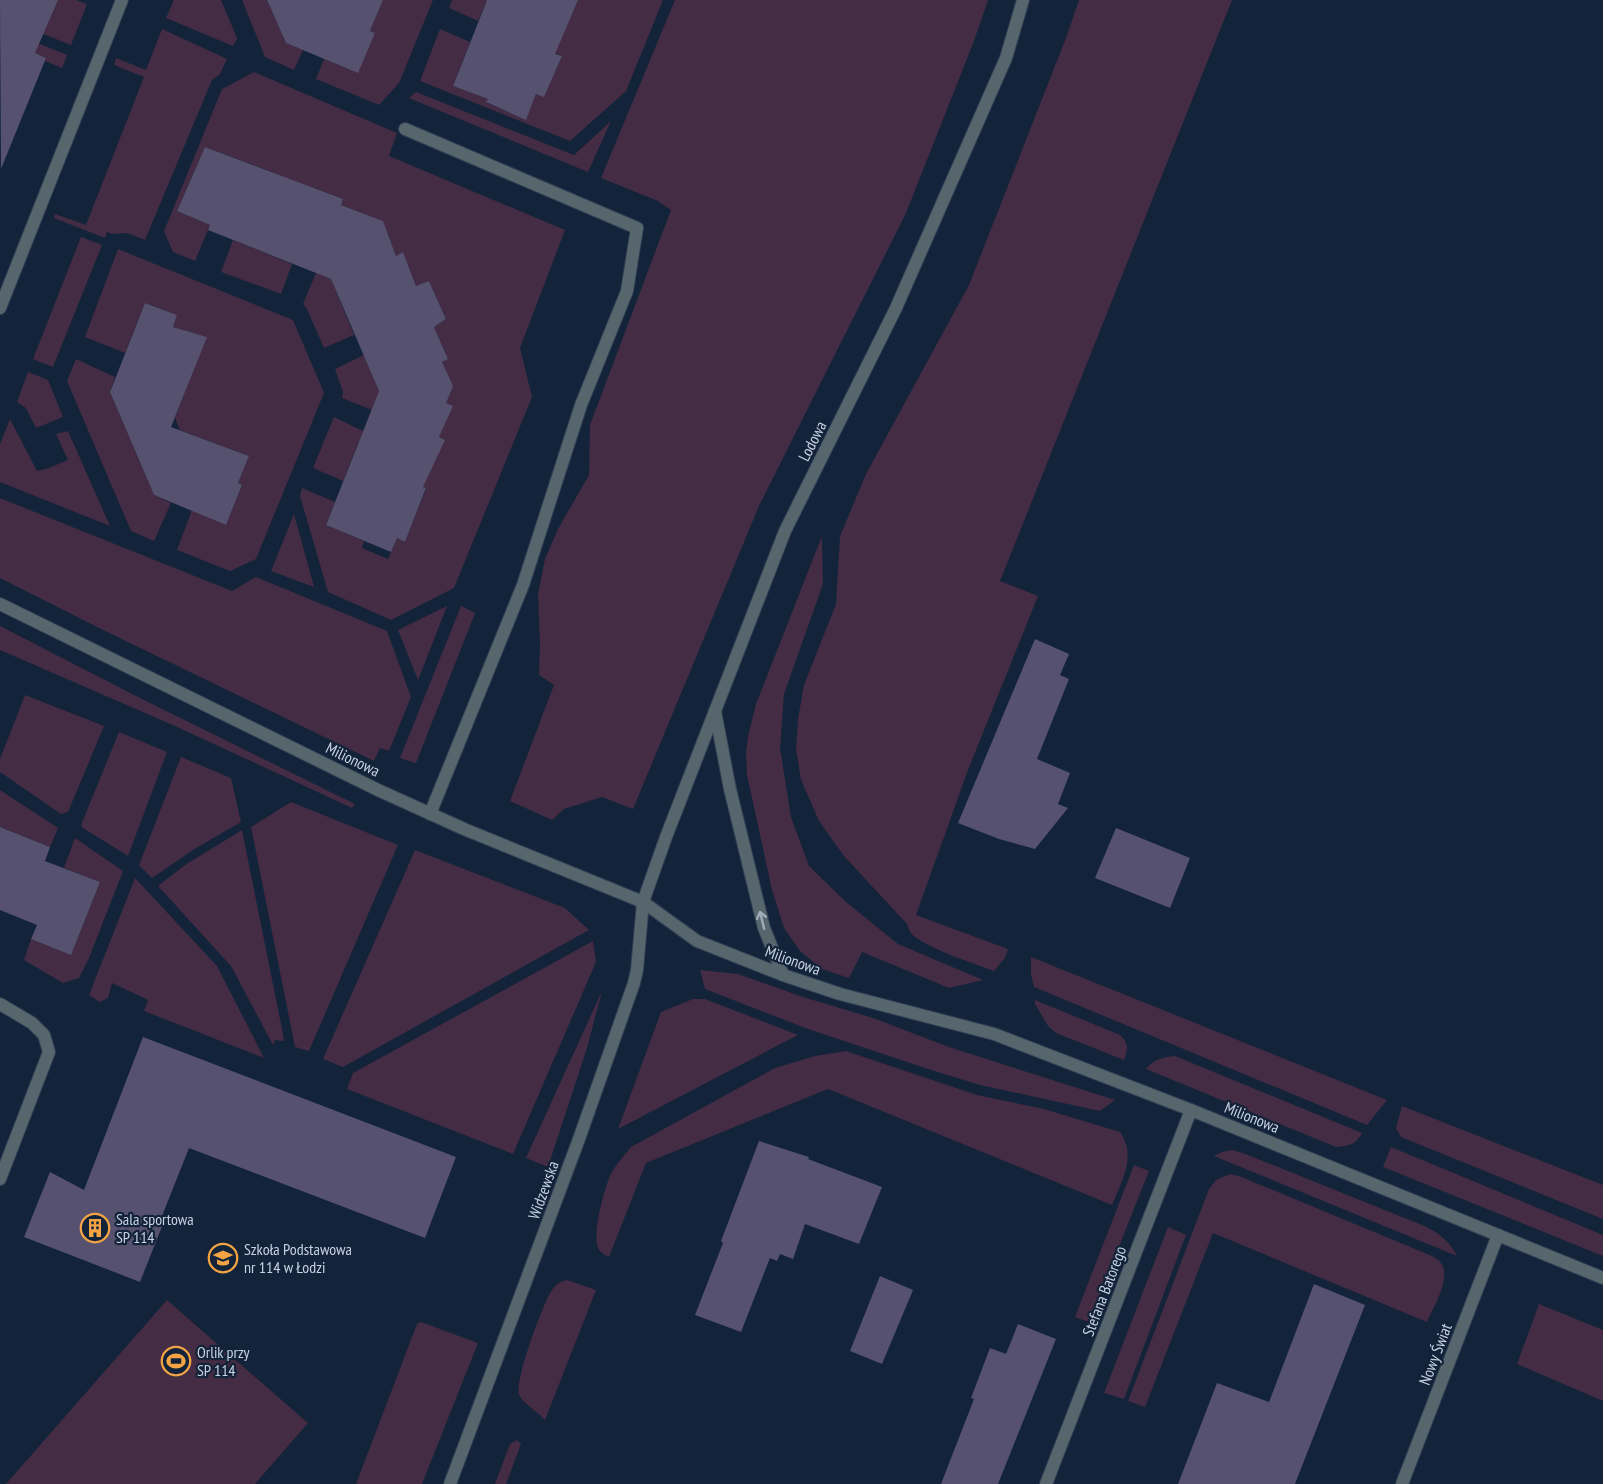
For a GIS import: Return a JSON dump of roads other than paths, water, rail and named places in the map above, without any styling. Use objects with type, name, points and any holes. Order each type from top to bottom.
[{"type":"street","points":[[0,308],[122,0]]},
{"type":"street","name":"Lodowa","points":[[643,902],[785,531],[896,308],[1006,58],[1023,0]]},
{"type":"street","points":[[405,129],[638,228],[627,291],[581,405],[524,585],[430,814]]},
{"type":"street","name":"Milionowa","points":[[0,604],[430,814],[643,902],[697,941],[783,975],[840,994],[994,1034],[1191,1110],[1603,1278]]},
{"type":"street","points":[[715,711],[730,789],[764,927],[783,975]]},
{"type":"street","name":"Widzewska","points":[[450,1484],[571,1161],[634,983],[643,902]]},
{"type":"street","points":[[0,1004],[32,1023],[44,1035],[48,1052],[0,1179]]},
{"type":"street","name":"Stefana Batorego","points":[[1046,1484],[1191,1110]]},
{"type":"street","name":"Nowy Świat","points":[[1402,1484],[1498,1235]]},
{"type":"place","name":"Sala sportowa SP 114","points":[[95,1228]]},
{"type":"place","name":"Szkoła Podstawowa nr 114 w Łodzi","points":[[223,1258]]},
{"type":"place","name":"Orlik przy SP 114","points":[[176,1361]]}]
